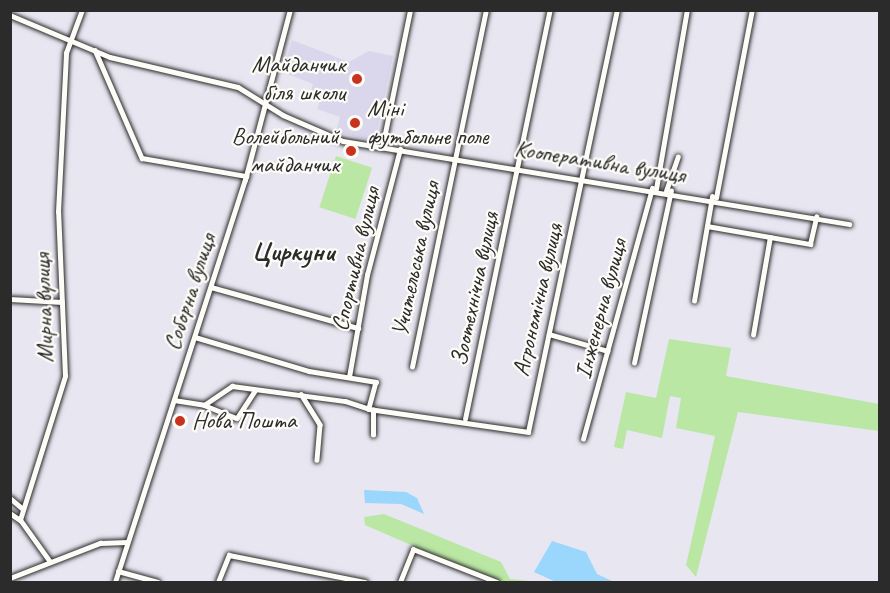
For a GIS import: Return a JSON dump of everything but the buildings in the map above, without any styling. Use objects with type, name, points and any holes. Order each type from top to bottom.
[{"type":"street","name":"Мирна вулиця","points":[[20,520],[65,375],[58,212],[66,53],[82,10]]},
{"type":"street","name":"Соборна вулиця","points":[[115,582],[246,176],[290,10]]},
{"type":"street","points":[[382,148],[410,10]]},
{"type":"street","name":"Учительська вулиця","points":[[412,367],[486,10]]},
{"type":"street","name":"Зоотехнічна вулиця","points":[[465,419],[520,167],[550,10]]},
{"type":"street","name":"Агрономічна вулиця","points":[[465,419],[528,432],[617,10]]},
{"type":"street","name":"Інженерна вулиця","points":[[584,439],[654,189],[687,10]]},
{"type":"street","points":[[694,301],[707,226],[752,10]]},
{"type":"street","name":"Кооперативна вулиця","points":[[10,15],[72,37],[95,50],[217,80],[265,106],[343,141],[714,198],[849,224]]},
{"type":"street","points":[[95,50],[142,158],[246,176]]},
{"type":"street","name":"Спортивна вулиця","points":[[349,377],[358,328],[400,149]]},
{"type":"street","points":[[634,363],[668,191],[678,157]]},
{"type":"street","points":[[745,204],[746,196]]},
{"type":"street","points":[[779,210],[780,201]]},
{"type":"street","points":[[707,226],[810,244],[816,217]]},
{"type":"street","points":[[753,335],[770,237]]},
{"type":"street","points":[[211,287],[358,328]]},
{"type":"street","points":[[10,299],[62,302]]},
{"type":"street","points":[[549,334],[609,351]]},
{"type":"street","points":[[195,337],[309,371],[376,382],[371,410],[373,435]]},
{"type":"street","points":[[204,405],[232,386],[301,394],[371,410],[465,419]]},
{"type":"street","points":[[174,400],[204,405],[237,418],[255,390]]},
{"type":"street","points":[[301,394],[320,424],[316,460]]},
{"type":"street","points":[[10,498],[22,508]]},
{"type":"street","points":[[10,513],[20,520],[50,562]]},
{"type":"street","points":[[10,578],[100,543],[127,542]]},
{"type":"street","points":[[400,582],[411,555],[416,550],[487,581],[497,582]]},
{"type":"street","points":[[218,582],[229,555],[365,582]]},
{"type":"street","points":[[118,571],[158,582]]},
{"type":"shaded area","points":[[292,40],[349,62],[369,51],[393,56],[375,141],[336,132],[340,117],[317,109],[320,101],[309,97],[313,84],[283,72]]},
{"type":"green space","points":[[336,156],[372,168],[355,219],[319,207]]},
{"type":"green space","points":[[669,339],[731,348],[726,376],[879,404],[879,431],[738,412],[696,577],[686,565],[715,436],[676,428],[681,398],[670,396],[662,438],[627,430],[623,449],[614,447],[626,392],[656,398]]},
{"type":"green space","points":[[384,514],[501,562],[510,579],[540,582],[496,582],[365,525],[364,517]]},
{"type":"water","points":[[364,490],[406,492],[417,498],[424,514],[401,504],[365,503]]},
{"type":"water","points":[[552,541],[586,552],[597,574],[614,582],[556,582],[534,572]]},
{"type":"place","name":"Майданчик біля школи","points":[[357,79]]},
{"type":"place","name":"Міні футбольне поле","points":[[355,123]]},
{"type":"place","name":"Волейбольний майданчик","points":[[351,151]]},
{"type":"place","name":"Нова Пошта","points":[[180,421]]},
{"type":"district","name":"Циркуни","points":[[293,252]]}]
